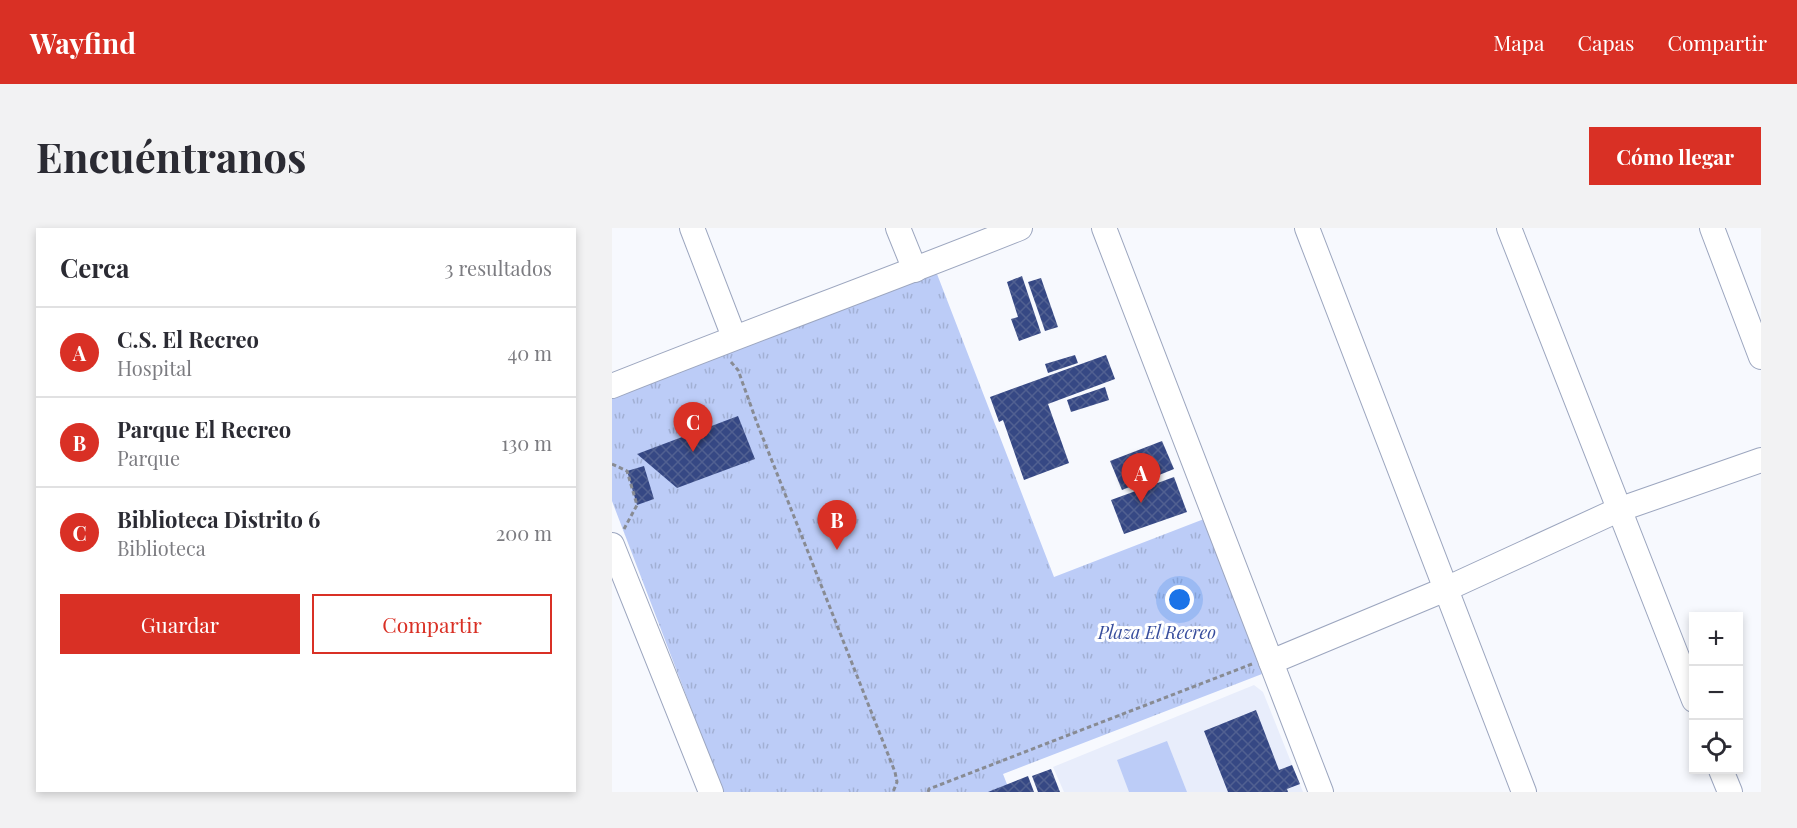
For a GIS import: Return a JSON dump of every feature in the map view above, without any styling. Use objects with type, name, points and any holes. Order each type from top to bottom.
[{"type":"street","points":[[693,228],[734,337]]},
{"type":"street","points":[[898,228],[915,270]]},
{"type":"street","points":[[612,386],[1020,228]]},
{"type":"street","points":[[1104,228],[1321,792]]},
{"type":"street","points":[[1307,228],[1524,792]]},
{"type":"street","points":[[1509,228],[1689,688]]},
{"type":"street","points":[[1712,228],[1761,357]]},
{"type":"street","points":[[1271,662],[1446,589],[1618,510],[1761,460]]},
{"type":"street","points":[[612,545],[711,792]]},
{"type":"street","points":[[1723,774],[1730,792]]},
{"type":"path","points":[[723,358],[738,370],[895,772],[897,782],[893,792]]},
{"type":"path","points":[[928,792],[929,789],[1257,661],[1271,662]]},
{"type":"shaded area","points":[[1254,685],[1263,692],[1303,792],[1064,792],[1053,767]]},
{"type":"green space","name":"Plaza El Recreo","points":[[937,274],[1054,577],[1204,519],[1262,674],[1003,774],[1010,792],[723,792],[612,501],[612,389],[775,335]]},
{"type":"green space","points":[[1167,741],[1187,792],[1129,792],[1117,760]]},
{"type":"building","points":[[1022,276],[1041,333],[1019,341],[1011,319],[1018,317],[1007,282]]},
{"type":"building","points":[[1041,278],[1058,327],[1045,331],[1028,282]]},
{"type":"building","points":[[1075,355],[1078,363],[1048,373],[1045,364]]},
{"type":"building","points":[[1106,355],[1115,379],[1048,404],[1069,463],[1024,480],[1003,420],[999,422],[990,397]]},
{"type":"building","points":[[1105,387],[1109,400],[1071,412],[1067,400]]},
{"type":"building","points":[[738,416],[755,459],[677,488],[637,454]]},
{"type":"building","points":[[1162,441],[1174,469],[1122,490],[1110,461]]},
{"type":"building","points":[[644,466],[654,499],[637,505],[627,471]]},
{"type":"building","points":[[1174,477],[1187,512],[1124,534],[1111,500]]},
{"type":"building","points":[[1256,710],[1279,770],[1292,765],[1300,784],[1287,789],[1288,792],[1228,792],[1204,731]]},
{"type":"building","points":[[1051,769],[1060,792],[1038,792],[1032,776]]},
{"type":"building","points":[[1028,776],[1034,792],[988,792]]},
{"type":"place","name":"Biblioteca Distrito 6","points":[[693,452]]},
{"type":"place","name":"C.S. El Recreo","points":[[1141,503]]},
{"type":"place","name":"Parque El Recreo","points":[[837,550]]}]
